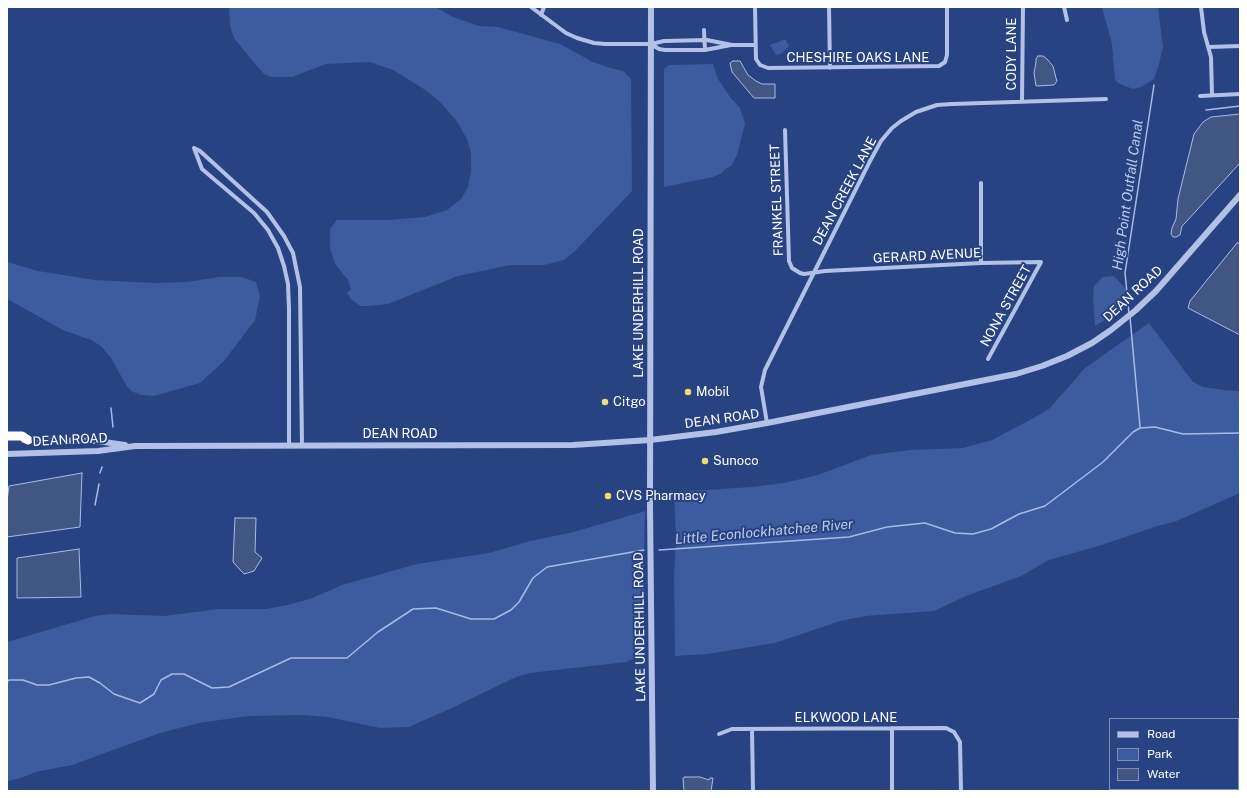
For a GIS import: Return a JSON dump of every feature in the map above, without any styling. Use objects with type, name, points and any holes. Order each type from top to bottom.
[{"type":"highway","points":[[7,436],[22,436],[28,440]]},
{"type":"street","points":[[531,7],[566,33],[586,41],[604,44],[651,44],[664,41],[704,40],[732,45],[755,45]]},
{"type":"street","points":[[541,15],[544,7]]},
{"type":"street","name":"LAKE UNDERHILL ROAD","points":[[651,7],[650,440],[653,791]]},
{"type":"street","name":"CHESHIRE OAKS LANE","points":[[755,7],[756,60],[762,67],[768,68],[941,66],[945,62],[947,55],[947,7]]},
{"type":"street","points":[[829,7],[830,68]]},
{"type":"street","name":"CODY LANE","points":[[1022,7],[1022,101]]},
{"type":"street","points":[[1064,7],[1067,20]]},
{"type":"street","points":[[1201,7],[1204,32],[1209,47],[1211,61],[1212,95]]},
{"type":"street","points":[[704,30],[705,50]]},
{"type":"street","points":[[651,44],[663,50],[705,50],[732,45]]},
{"type":"street","points":[[1209,47],[1240,46]]},
{"type":"street","points":[[1200,96],[1240,94]]},
{"type":"street","name":"DEAN CREEK LANE","points":[[767,423],[761,383],[763,375],[875,151],[884,137],[896,124],[916,112],[937,105],[1106,99]]},
{"type":"street","name":"FRANKEL STREET","points":[[785,130],[789,261],[792,268],[800,273],[813,273]]},
{"type":"street","points":[[289,445],[289,309],[288,284],[284,266],[278,248],[268,230],[254,213],[202,169],[194,148],[200,151],[267,212],[284,236],[292,253],[300,287],[302,445]]},
{"type":"street","points":[[981,183],[981,263]]},
{"type":"street","name":"DEAN ROAD","points":[[7,454],[98,451],[135,446],[575,444],[650,440],[716,432],[767,423],[1016,374],[1067,356],[1092,343],[1111,330],[1136,310],[1156,291],[1240,196]]},
{"type":"street","name":"GERARD AVENUE","points":[[813,273],[825,271],[981,263],[1041,262]]},
{"type":"street","name":"NONA STREET","points":[[988,359],[1041,262]]},
{"type":"street","name":"DEAN ROAD","points":[[7,440],[97,441],[135,446]]},
{"type":"street","points":[[892,728],[892,791]]},
{"type":"street","name":"ELKWOOD LANE","points":[[720,734],[731,729],[941,728],[952,731],[956,734],[960,742],[961,791]]},
{"type":"street","points":[[752,729],[752,791]]},
{"type":"green space","points":[[229,7],[435,7],[453,17],[479,26],[498,27],[560,44],[593,62],[623,71],[631,79],[632,191],[575,251],[564,260],[544,265],[510,265],[458,276],[388,304],[360,306],[351,299],[347,293],[351,289],[348,280],[335,264],[330,248],[330,229],[337,220],[389,220],[425,217],[447,210],[461,199],[468,187],[471,172],[471,153],[467,139],[456,120],[441,103],[427,91],[393,70],[370,62],[326,64],[292,77],[272,77],[264,74],[234,38],[230,25]]},
{"type":"green space","points":[[1102,7],[1158,7],[1163,47],[1154,79],[1141,87],[1133,89],[1120,84],[1115,80],[1112,44]]},
{"type":"green space","points":[[786,40],[789,46],[781,54],[776,55],[770,45]]},
{"type":"green space","points":[[713,64],[718,79],[730,97],[740,108],[745,124],[737,155],[731,166],[725,169],[722,173],[713,177],[664,187],[664,69],[669,65]]},
{"type":"green space","points":[[7,262],[38,271],[95,280],[155,283],[187,282],[220,277],[242,277],[256,282],[260,297],[255,320],[224,361],[200,383],[154,396],[141,395],[131,391],[126,385],[111,358],[101,346],[91,340],[63,330],[7,299]]},
{"type":"green space","points":[[1114,276],[1134,298],[1119,312],[1095,326],[1093,299],[1094,286],[1103,277]]},
{"type":"green space","points":[[1149,323],[1193,382],[1203,387],[1240,391],[1240,493],[1174,522],[1049,560],[1021,576],[966,596],[934,611],[865,616],[840,621],[775,643],[707,654],[675,656],[674,575],[676,538],[674,492],[751,487],[784,483],[818,475],[871,455],[910,450],[963,448],[992,440],[1050,408],[1085,368]]},
{"type":"green space","points":[[645,511],[645,654],[626,662],[530,673],[516,677],[409,727],[380,728],[328,717],[302,715],[248,716],[199,723],[160,733],[72,765],[36,772],[21,778],[7,781],[7,642],[95,616],[110,614],[164,616],[219,609],[266,609],[287,605],[310,599],[342,585],[417,564],[489,553],[530,541],[574,532]]},
{"type":"water","points":[[1038,56],[1043,56],[1053,66],[1057,81],[1054,85],[1036,86],[1034,73],[1036,59]]},
{"type":"water","points":[[733,61],[740,61],[748,75],[756,81],[762,84],[775,84],[775,98],[754,98],[732,72],[730,63]]},
{"type":"water","points":[[1240,114],[1240,163],[1182,226],[1180,235],[1173,237],[1171,234],[1172,228],[1176,219],[1178,199],[1194,134],[1203,122],[1211,117]]},
{"type":"water","points":[[1237,243],[1240,243],[1240,335],[1188,308],[1190,301]]},
{"type":"water","points":[[82,473],[80,527],[7,537],[7,501],[9,486]]},
{"type":"water","points":[[235,518],[256,518],[255,552],[262,558],[254,571],[244,574],[233,562]]},
{"type":"water","points":[[79,549],[81,597],[17,598],[17,558]]},
{"type":"water","points":[[700,777],[709,780],[710,778],[713,778],[711,791],[684,791],[683,778]]},
{"type":"waterway","name":"High Point Outfall Canal","points":[[1129,313],[1125,273],[1154,85]]},
{"type":"waterway","points":[[1206,110],[1240,106]]},
{"type":"waterway","name":"High Point Outfall Canal","points":[[1130,317],[1140,427]]},
{"type":"waterway","points":[[111,408],[113,427]]},
{"type":"waterway","name":"Little Econlockhatchee River","points":[[659,550],[849,537],[887,527],[925,523],[955,533],[973,534],[991,529],[1019,514],[1045,506],[1103,462],[1133,432],[1140,428],[1155,427],[1183,434],[1240,433]]},
{"type":"waterway","points":[[100,473],[102,467]]},
{"type":"waterway","points":[[95,505],[99,484]]},
{"type":"waterway","name":"Little Econlockhatchee River","points":[[7,682],[9,680],[23,680],[37,685],[49,685],[76,678],[89,677],[100,683],[114,694],[140,703],[154,694],[161,680],[172,674],[184,674],[212,688],[229,687],[291,658],[347,658],[378,632],[413,609],[436,608],[471,619],[494,619],[511,610],[519,602],[533,578],[547,567],[644,550]]},
{"type":"place","name":"Mobil","points":[[688,392]]},
{"type":"place","name":"Citgo","points":[[605,402]]},
{"type":"place","name":"Sunoco","points":[[705,461]]},
{"type":"place","name":"CVS Pharmacy","points":[[608,496]]}]
